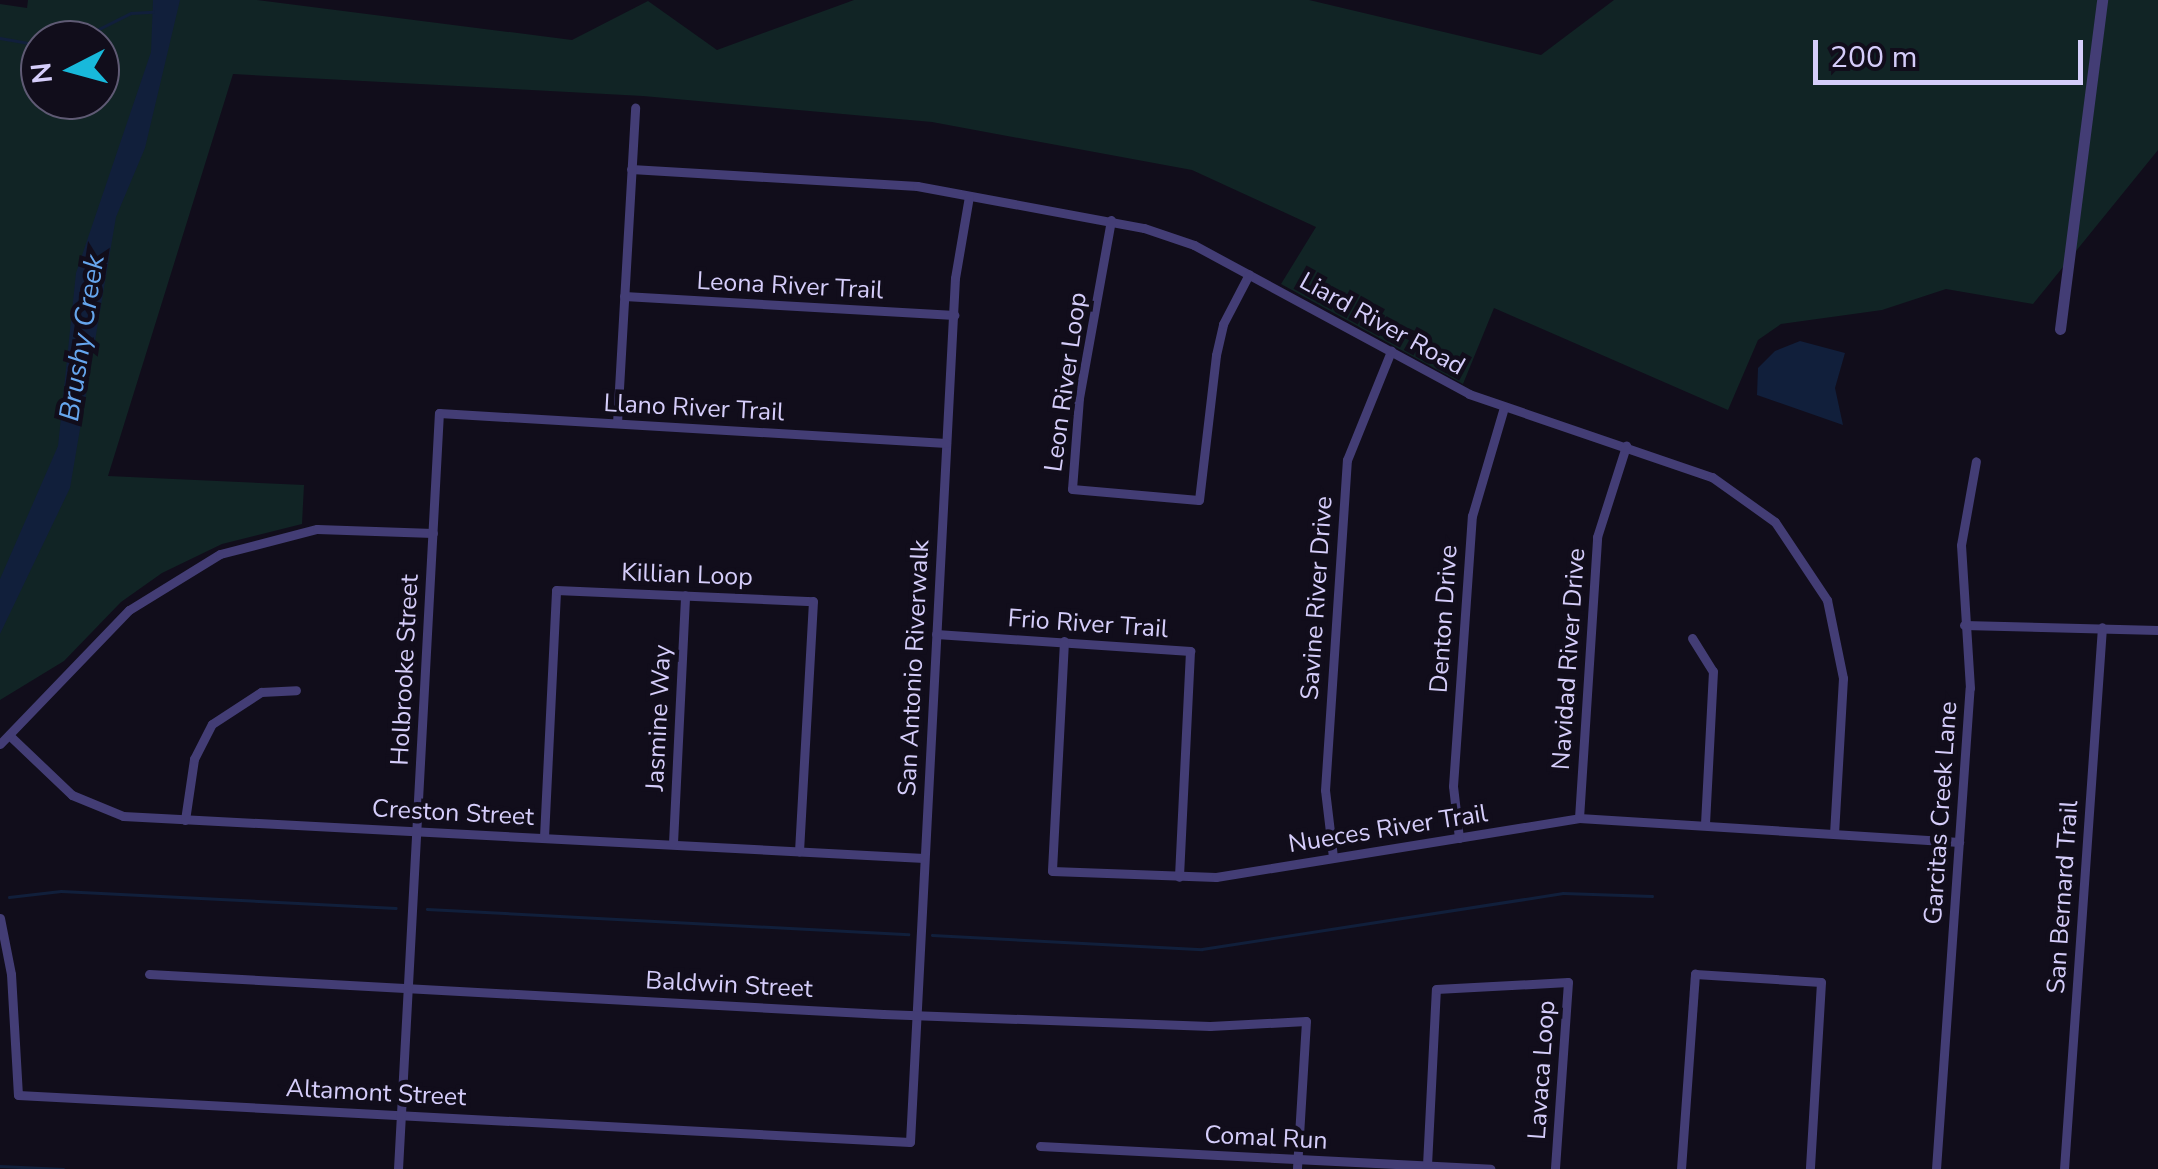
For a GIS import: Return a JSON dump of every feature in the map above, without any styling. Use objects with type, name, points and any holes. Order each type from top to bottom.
[{"type":"street","points":[[2060,328],[2102,0]]},
{"type":"street","points":[[617,423],[634,108]]},
{"type":"street","name":"Liard River Road","points":[[631,168],[868,182],[1111,220],[1194,245],[1504,408],[1626,446],[1737,491],[1775,522],[1819,584],[1839,641],[1843,678],[1834,832]]},
{"type":"street","name":"San Antonio Riverwalk","points":[[910,1142],[946,443],[954,315],[969,196]]},
{"type":"street","name":"Leon River Loop","points":[[1111,220],[1079,398],[1072,490],[1199,500],[1216,355],[1223,324],[1250,274]]},
{"type":"street","name":"Leona River Trail","points":[[624,296],[954,315]]},
{"type":"street","name":"Savine River Drive","points":[[1332,858],[1325,780],[1347,460],[1391,351]]},
{"type":"street","name":"Denton Drive","points":[[1459,838],[1453,786],[1472,516],[1504,408]]},
{"type":"street","name":"Llano River Trail","points":[[439,413],[946,443]]},
{"type":"street","name":"Holbrooke Street","points":[[398,1169],[439,413]]},
{"type":"street","name":"Navidad River Drive","points":[[1579,818],[1598,538],[1626,446]]},
{"type":"street","name":"Garcitas Creek Lane","points":[[1936,1169],[1970,688],[1962,545],[1976,461]]},
{"type":"street","points":[[0,744],[129,610],[220,554],[317,529],[433,533]]},
{"type":"street","name":"Killian Loop","points":[[544,838],[556,590],[813,600],[799,852]]},
{"type":"street","name":"Jasmine Way","points":[[673,843],[685,595]]},
{"type":"street","points":[[1964,625],[2158,630]]},
{"type":"street","name":"San Bernard Trail","points":[[2064,1169],[2102,627]]},
{"type":"street","name":"Frio River Trail","points":[[936,634],[1190,652],[1179,877]]},
{"type":"street","points":[[1692,638],[1713,672],[1705,824]]},
{"type":"street","name":"Nueces River Trail","points":[[1064,641],[1052,871],[1179,877],[1332,858],[1579,818],[1959,842]]},
{"type":"street","points":[[186,820],[194,759],[212,724],[261,692],[296,690]]},
{"type":"street","name":"Creston Street","points":[[9,735],[88,805],[123,816],[924,858]]},
{"type":"street","name":"Altamont Street","points":[[0,918],[12,974],[18,1095],[910,1142]]},
{"type":"street","name":"Baldwin Street","points":[[149,974],[916,1015],[1210,1026],[1306,1021],[1297,1164]]},
{"type":"street","points":[[1681,1169],[1695,974],[1821,982],[1810,1169]]},
{"type":"street","name":"Lavaca Loop","points":[[1427,1165],[1436,989],[1568,982],[1555,1169]]},
{"type":"street","name":"Comal Run","points":[[1040,1146],[1297,1164],[1490,1169]]},
{"type":"green space","points":[[28,0],[257,0],[572,40],[648,1],[717,50],[854,0],[1309,0],[1541,55],[1614,0],[2158,0],[2158,150],[2033,304],[1946,289],[1882,310],[1781,324],[1758,340],[1728,410],[1494,308],[1463,384],[1281,284],[1316,227],[1192,170],[932,122],[643,96],[233,74],[108,476],[304,485],[302,524],[222,544],[162,573],[121,602],[64,661],[0,700],[0,4],[27,8]]},
{"type":"water","name":"Brushy Creek","points":[[153,0],[180,0],[145,148],[116,217],[70,488],[0,634],[0,579],[58,446],[76,273],[151,52]]},
{"type":"water","points":[[1800,341],[1845,353],[1835,388],[1843,425],[1757,395],[1758,368],[1775,351]]},
{"type":"waterway","points":[[117,20],[131,13],[153,12]]},
{"type":"waterway","points":[[0,38],[20,42]]},
{"type":"waterway","points":[[9,897],[61,891],[396,908]]},
{"type":"waterway","points":[[932,935],[1202,949],[1563,893],[1652,896]]},
{"type":"waterway","points":[[427,909],[908,934]]},
{"type":"waterway","points":[[0,1166],[63,1169]]}]
